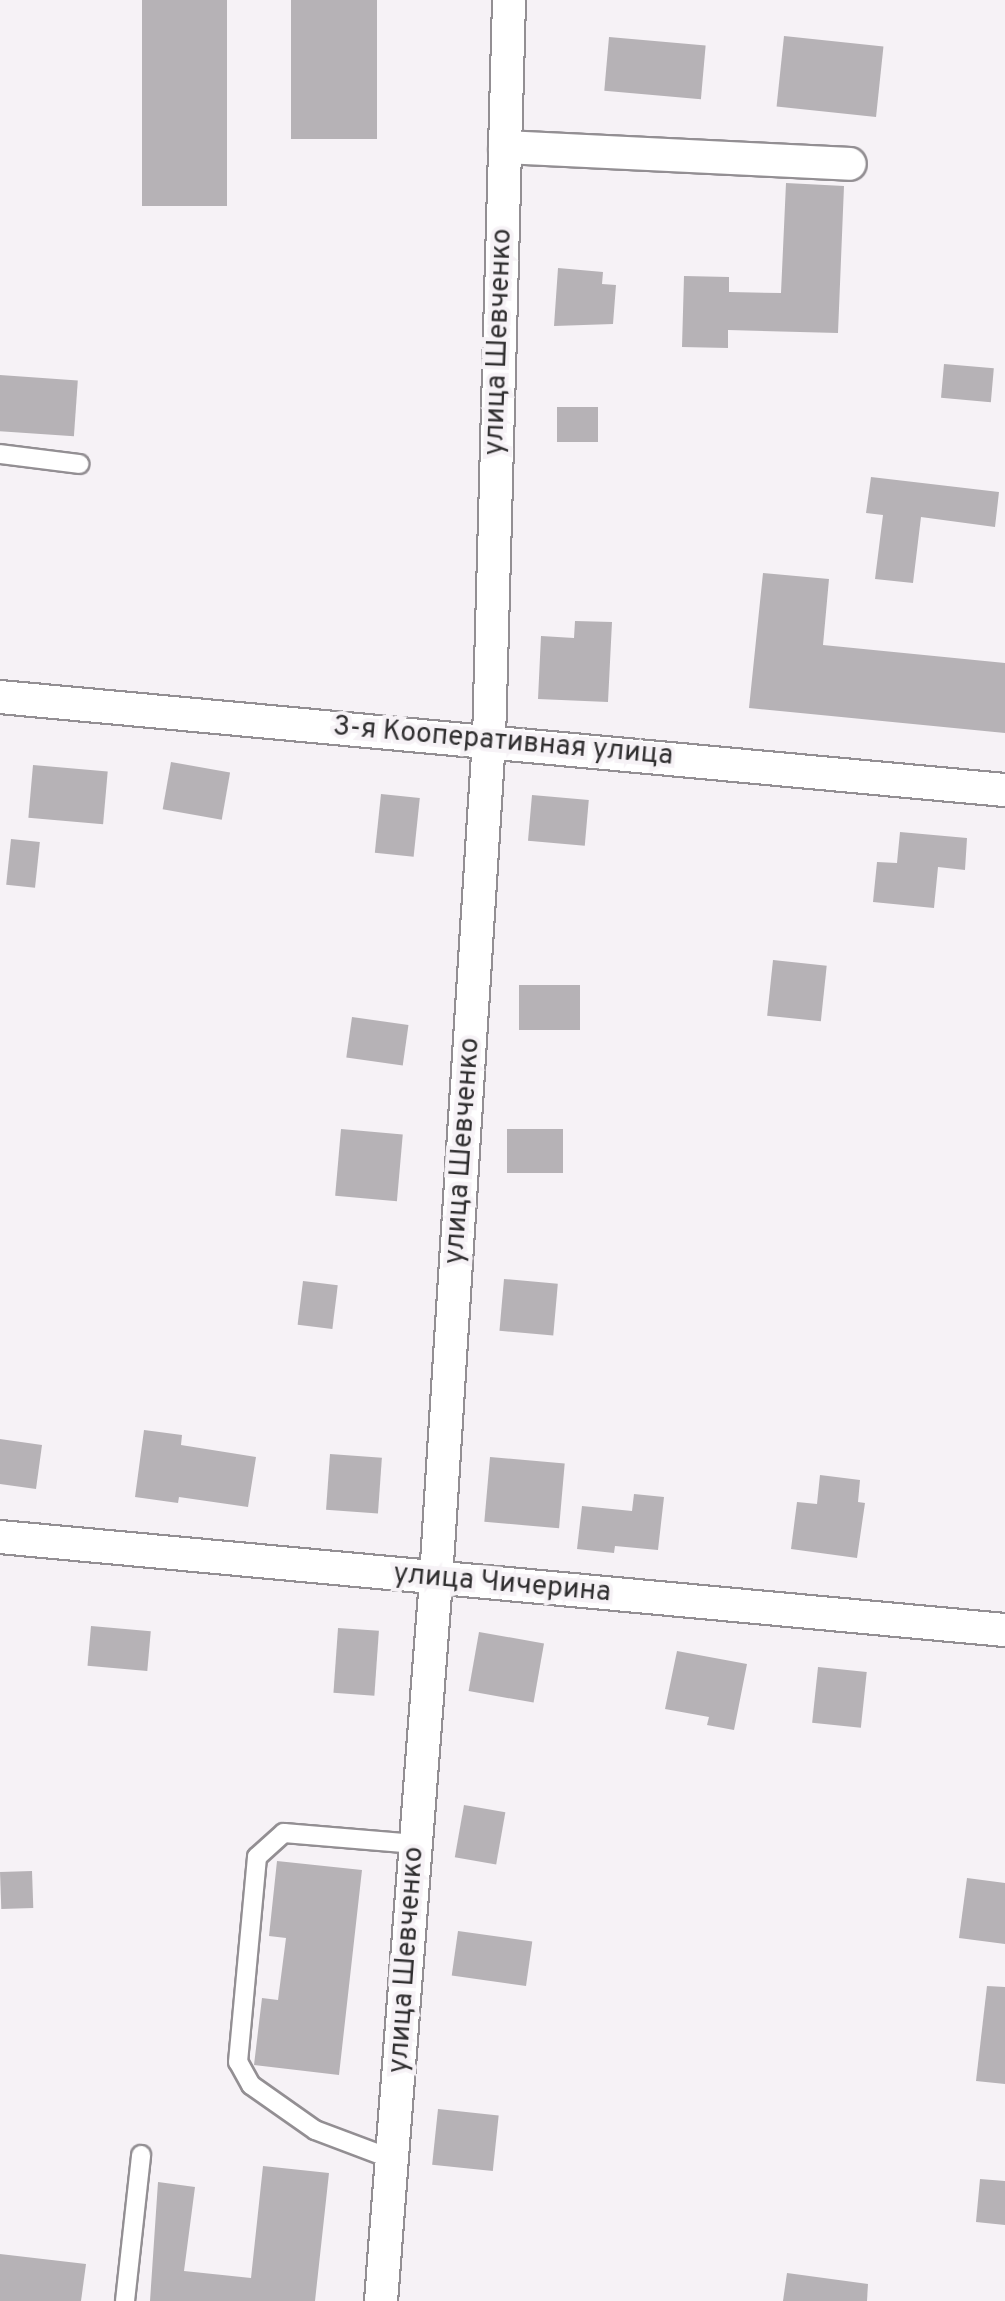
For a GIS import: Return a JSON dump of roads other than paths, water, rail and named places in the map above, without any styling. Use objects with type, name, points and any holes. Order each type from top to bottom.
[{"type":"street","name":"улица Шевченко","points":[[382,2301],[436,1578],[488,740],[509,0]]},
{"type":"street","points":[[505,147],[850,164]]},
{"type":"street","name":"3-я Кооперативная улица","points":[[0,697],[1005,790]]},
{"type":"street","name":"улица Чичерина","points":[[0,1537],[1005,1630]]},
{"type":"lane","points":[[0,454],[80,464]]},
{"type":"lane","points":[[392,2159],[315,2130],[251,2084],[238,2062],[257,1858],[284,1834],[416,1844]]},
{"type":"lane","points":[[124,2301],[141,2156]]}]
